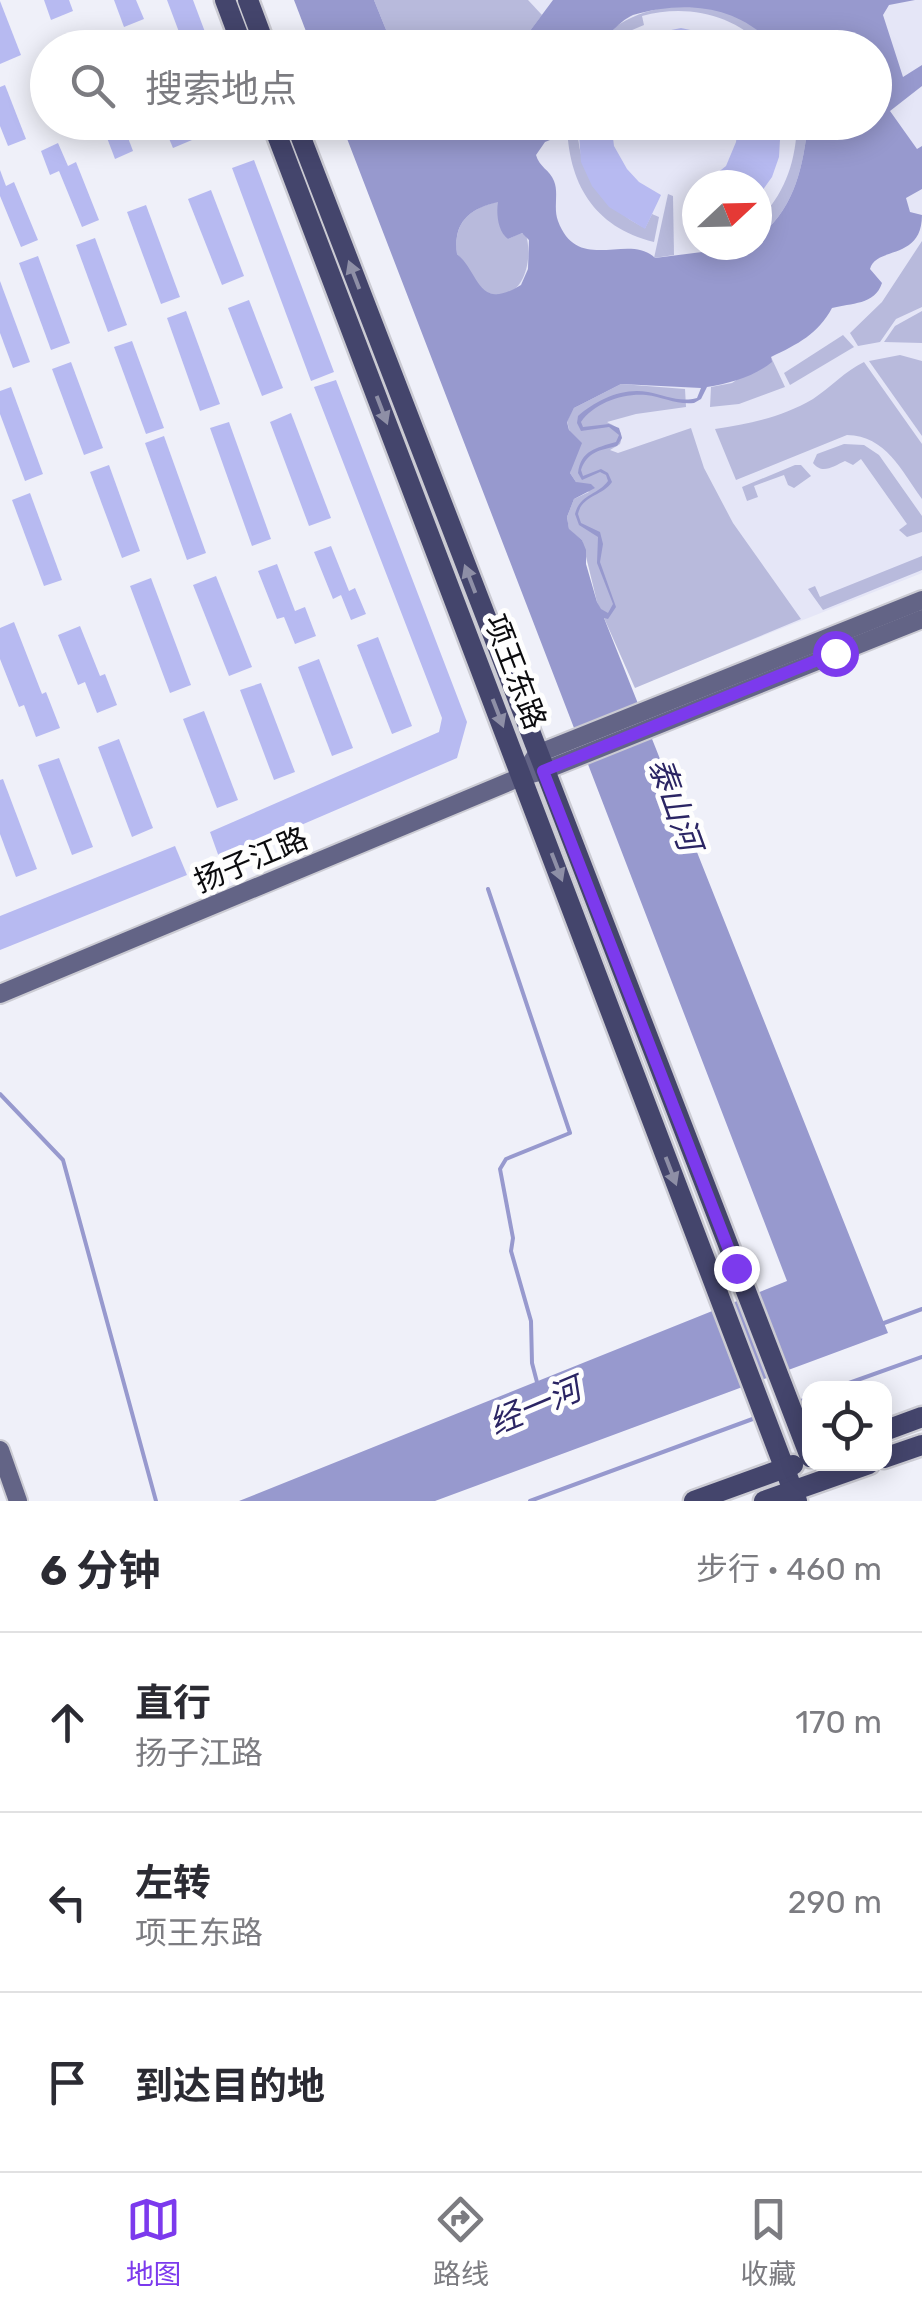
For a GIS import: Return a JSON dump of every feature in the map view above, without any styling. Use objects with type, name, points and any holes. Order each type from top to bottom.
[{"type":"main road","points":[[224,0],[236,30]]},
{"type":"main road","points":[[248,0],[259,30]]},
{"type":"main road","name":"项王东路","points":[[279,140],[802,1438]]},
{"type":"main road","name":"项王东路","points":[[302,140],[534,767],[721,1304],[794,1496]]},
{"type":"main road","points":[[892,1428],[922,1418]]},
{"type":"main road","points":[[892,1455],[922,1445]]},
{"type":"main road","points":[[694,1501],[782,1469],[802,1466]]},
{"type":"main road","points":[[764,1501],[794,1496],[809,1471]]},
{"type":"main road","name":"项王东路","points":[[816,1471],[834,1501]]},
{"type":"street","name":"扬子江路","points":[[0,994],[922,600]]},
{"type":"street","name":"扬子江路","points":[[650,718],[922,619]]},
{"type":"street","points":[[0,1450],[11,1493]]},
{"type":"shaded area","points":[[374,0],[922,0],[922,573],[634,687],[428,140],[892,140],[892,30],[386,30]]},
{"type":"shaded area","points":[[374,0],[528,0],[542,15],[531,30],[386,30]]},
{"type":"shaded area","points":[[709,4],[757,30],[743,30],[707,14],[675,11],[642,16],[644,25],[632,30],[611,30],[652,10]]},
{"type":"shaded area","points":[[569,140],[578,140],[587,171],[617,210],[645,228],[652,214],[659,217],[654,242],[633,235],[600,213],[579,183]]},
{"type":"shaded area","points":[[795,140],[805,140],[795,186],[772,224],[772,204],[787,177]]},
{"type":"shaded area","points":[[668,194],[673,196],[674,255],[654,258]]},
{"type":"shaded area","points":[[499,201],[508,239],[521,233],[526,235],[528,257],[517,287],[498,295],[476,285],[457,254],[456,243],[465,218]]},
{"type":"shaded area","points":[[922,241],[922,307],[896,319],[880,342],[858,346],[850,333],[882,302]]},
{"type":"shaded area","points":[[922,311],[922,343],[884,342],[895,326]]},
{"type":"shaded area","points":[[843,335],[854,347],[790,385],[784,373]]},
{"type":"shaded area","points":[[900,355],[922,361],[922,436],[869,361]]},
{"type":"shaded area","points":[[771,357],[785,387],[739,404],[710,407],[711,387],[732,383]]},
{"type":"shaded area","points":[[864,362],[922,444],[922,499],[882,448],[872,441],[847,435],[736,480],[715,429],[790,411]]},
{"type":"shaded area","points":[[621,384],[685,389],[686,407],[607,422],[621,435],[620,444],[610,450],[618,453],[691,428],[704,468],[733,523],[801,619],[635,688],[597,602],[582,540],[569,530],[567,517],[574,499],[589,492],[570,473],[575,453],[567,421],[574,408]]},
{"type":"shaded area","points":[[844,444],[864,445],[879,455],[922,516],[922,532],[907,537],[899,530],[907,524],[861,459],[853,465],[845,461],[824,469],[813,463],[817,454]]},
{"type":"shaded area","points":[[801,465],[811,476],[794,488],[784,475],[754,486],[758,497],[747,501],[742,487]]},
{"type":"shaded area","points":[[922,556],[922,570],[823,610],[808,589],[815,586],[820,597]]},
{"type":"water","points":[[294,0],[374,0],[386,30],[305,30]]},
{"type":"water","points":[[553,0],[915,0],[889,5],[883,15],[888,30],[757,30],[728,14],[691,7],[633,15],[613,30],[531,30]]},
{"type":"water","points":[[892,43],[903,77],[922,65],[922,86],[892,109]]},
{"type":"water","name":"泰山河","points":[[892,114],[917,149],[922,146],[922,189],[906,198],[910,212],[922,215],[920,230],[907,246],[874,262],[870,269],[882,283],[879,290],[862,302],[832,308],[814,332],[771,357],[772,362],[757,372],[707,387],[694,403],[637,395],[593,409],[581,422],[583,427],[609,424],[619,428],[622,438],[617,446],[595,453],[584,464],[583,476],[601,469],[612,482],[588,499],[578,514],[581,523],[600,532],[600,562],[616,607],[608,619],[604,618],[888,1333],[435,1501],[239,1501],[787,1281],[348,140],[550,140],[536,155],[554,181],[558,221],[567,237],[591,250],[632,249],[655,258],[682,255],[682,260],[772,260],[772,224],[795,186],[805,140],[892,140]],"holes":[[[498,202],[498,222],[508,239],[522,233],[529,240],[528,269],[521,285],[496,294],[481,287],[457,254],[456,243],[461,225],[471,213]],[[621,384],[701,388],[697,398],[678,399],[639,391],[620,393],[578,416],[581,431],[609,427],[619,435],[616,442],[591,451],[582,459],[578,473],[582,480],[600,472],[608,481],[585,498],[575,514],[579,525],[598,537],[597,563],[613,604],[608,613],[597,602],[582,540],[569,529],[567,517],[574,499],[595,488],[576,482],[570,473],[582,443],[569,430],[567,422],[574,408]]]},
{"type":"building","points":[[44,0],[69,0],[73,11],[51,20]]},
{"type":"building","points":[[114,0],[136,0],[144,19],[124,27]]},
{"type":"building","points":[[167,0],[193,0],[204,30],[178,30]]},
{"type":"building","points":[[0,1],[21,55],[0,64]]},
{"type":"building","points":[[5,85],[26,139],[8,146],[0,126],[0,87]]},
{"type":"building","points":[[108,140],[129,140],[133,151],[115,159]]},
{"type":"building","points":[[170,140],[192,140],[173,148]]},
{"type":"building","points":[[579,140],[613,140],[627,169],[639,182],[661,195],[645,229],[609,207],[592,186],[581,162]]},
{"type":"building","points":[[736,140],[780,140],[772,177],[772,170],[721,170]]},
{"type":"building","points":[[58,143],[68,166],[76,162],[99,220],[82,227],[59,171],[50,175],[41,151]]},
{"type":"building","points":[[254,160],[334,372],[311,381],[232,168]]},
{"type":"building","points":[[0,170],[6,186],[14,182],[38,240],[21,247],[0,196]]},
{"type":"building","points":[[211,190],[244,276],[222,285],[188,199]]},
{"type":"building","points":[[146,205],[180,297],[161,304],[127,212]]},
{"type":"building","points":[[95,238],[127,325],[108,332],[76,245]]},
{"type":"building","points":[[38,256],[70,343],[51,350],[19,263]]},
{"type":"building","points":[[0,281],[30,362],[13,368],[0,333]]},
{"type":"building","points":[[249,300],[283,388],[262,396],[228,308]]},
{"type":"building","points":[[186,311],[220,404],[200,411],[167,318]]},
{"type":"building","points":[[132,341],[164,428],[146,434],[114,347]]},
{"type":"building","points":[[71,362],[103,448],[84,455],[52,369]]},
{"type":"building","points":[[336,380],[467,722],[457,758],[220,860],[210,832],[439,732],[442,718],[314,387]]},
{"type":"building","points":[[11,387],[43,474],[25,481],[0,414],[0,391]]},
{"type":"building","points":[[291,413],[331,518],[309,526],[270,422]]},
{"type":"building","points":[[229,422],[271,539],[252,546],[210,428]]},
{"type":"building","points":[[164,436],[206,553],[187,560],[145,443]]},
{"type":"building","points":[[109,465],[140,551],[122,558],[90,472]]},
{"type":"building","points":[[30,493],[62,580],[44,586],[12,500]]},
{"type":"building","points":[[331,546],[349,591],[355,588],[366,614],[351,620],[341,595],[333,599],[314,552]]},
{"type":"building","points":[[277,564],[295,611],[305,607],[316,636],[295,644],[284,617],[277,619],[258,571]]},
{"type":"building","points":[[216,576],[252,667],[229,676],[193,585]]},
{"type":"building","points":[[151,578],[191,685],[170,693],[130,586]]},
{"type":"building","points":[[14,622],[60,728],[36,737],[0,659],[0,628]]},
{"type":"building","points":[[80,626],[100,676],[105,674],[117,705],[97,713],[85,682],[78,685],[58,635]]},
{"type":"building","points":[[378,637],[412,726],[392,734],[357,645]]},
{"type":"building","points":[[319,659],[353,748],[332,756],[298,667]]},
{"type":"building","points":[[261,683],[295,772],[274,780],[240,690]]},
{"type":"building","points":[[204,711],[238,800],[217,808],[183,719]]},
{"type":"building","points":[[119,739],[153,828],[132,837],[98,747]]},
{"type":"building","points":[[59,758],[93,847],[72,855],[38,765]]},
{"type":"building","points":[[3,779],[37,869],[16,877],[0,834]]},
{"type":"building","points":[[175,846],[187,875],[0,950],[0,916]]},
{"type":"waterway","points":[[488,889],[570,1133],[506,1159],[500,1169],[513,1238],[511,1251],[531,1321],[532,1363],[538,1386]]},
{"type":"waterway","points":[[0,1094],[63,1160],[156,1501]]},
{"type":"waterway","points":[[884,1323],[922,1309]]},
{"type":"waterway","name":"经一河","points":[[855,1381],[922,1357]]},
{"type":"waterway","name":"经一河","points":[[795,1403],[802,1401]]},
{"type":"waterway","name":"经一河","points":[[530,1501],[758,1417]]},
{"type":"route","points":[[736,1268],[543,771],[835,653]]}]
